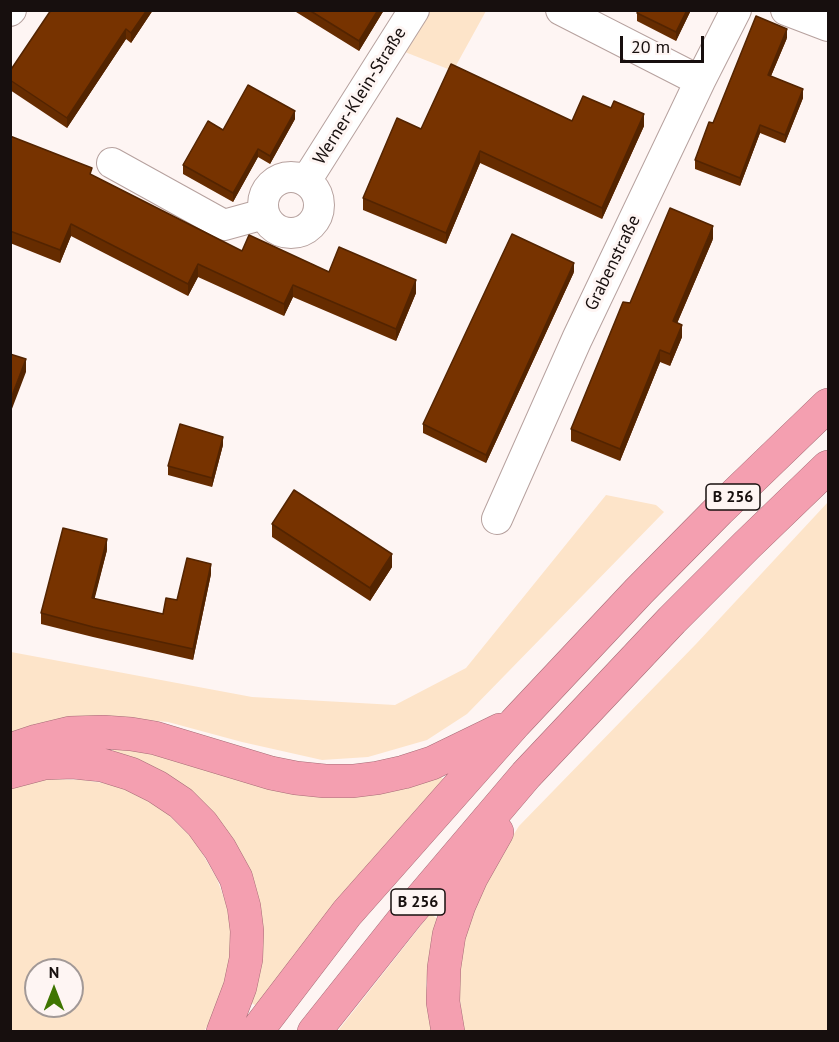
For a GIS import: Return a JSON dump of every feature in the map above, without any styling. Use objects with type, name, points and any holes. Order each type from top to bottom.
[{"type":"highway","name":"B 256","points":[[256,1032],[347,913],[515,723],[639,591],[828,405]]},
{"type":"highway","name":"B 256","points":[[314,1032],[408,914],[526,775],[672,620],[828,467]]},
{"type":"highway","points":[[10,750],[70,733],[131,734],[155,738],[279,774],[325,781],[353,781],[395,774],[432,763],[515,723]]},
{"type":"highway","points":[[10,772],[44,763],[73,762],[102,765],[131,774],[157,787],[181,803],[202,824],[220,849],[236,878],[244,907],[247,931],[246,959],[240,987],[223,1032]]},
{"type":"highway","points":[[448,1032],[443,1002],[444,968],[452,925],[471,878],[526,775]]},
{"type":"street","name":"Werner-Klein-Straße","points":[[306,181],[414,10]]},
{"type":"street","points":[[561,10],[700,81]]},
{"type":"street","name":"Grabenstraße","points":[[497,519],[577,339],[736,10]]},
{"type":"street","points":[[786,10],[828,26]]},
{"type":"street","points":[[112,163],[224,225],[264,214]]},
{"type":"street","name":"Werner-Klein-Straße","points":[[287,177],[297,177],[306,181],[314,188],[318,197],[320,207],[318,216],[304,231],[285,233],[276,230],[268,223],[264,214],[262,204],[265,194],[270,186],[287,177]]},
{"type":"shaded area","points":[[429,11],[486,11],[453,71],[405,52]]},
{"type":"shaded area","points":[[606,495],[656,505],[664,512],[467,714],[427,740],[368,757],[322,760],[168,722],[112,717],[11,738],[11,652],[252,697],[395,705],[466,668]]},
{"type":"shaded area","points":[[828,502],[828,1031],[464,1031],[459,993],[462,938],[483,883],[519,826],[696,644]]},
{"type":"shaded area","points":[[113,747],[150,750],[205,768],[436,771],[444,780],[257,1006],[249,1002],[254,896],[113,757]]},
{"type":"shaded area","points":[[48,779],[84,780],[121,786],[165,811],[195,841],[217,879],[233,923],[228,975],[208,1025],[204,1031],[11,1032],[11,785]]},
{"type":"shaded area","points":[[430,914],[440,920],[431,945],[426,985],[433,1031],[337,1032]]},
{"type":"building","points":[[51,10],[147,10],[131,33],[126,29],[67,118],[10,80],[10,71]]},
{"type":"building","points":[[309,10],[378,10],[359,41]]},
{"type":"building","points":[[638,10],[687,10],[676,32],[637,13]]},
{"type":"building","points":[[756,16],[787,29],[768,75],[803,89],[785,135],[760,125],[740,178],[695,160],[709,122],[713,123]]},
{"type":"building","points":[[451,64],[572,121],[583,96],[611,108],[614,101],[644,114],[602,208],[480,151],[446,233],[363,198],[397,118],[421,129]]},
{"type":"building","points":[[248,85],[295,111],[270,156],[258,149],[233,193],[183,165],[208,121],[223,130]]},
{"type":"building","points":[[10,136],[92,168],[90,174],[242,251],[249,235],[329,272],[339,247],[416,280],[396,329],[293,285],[284,304],[198,264],[188,284],[71,224],[60,250],[10,231]]},
{"type":"building","points":[[670,208],[713,226],[673,321],[682,325],[670,354],[660,350],[620,449],[571,429],[623,302],[630,303]]},
{"type":"building","points":[[512,234],[574,263],[486,455],[423,424]]},
{"type":"building","points":[[10,354],[26,359],[10,401]]},
{"type":"building","points":[[180,424],[223,437],[212,478],[168,466]]},
{"type":"building","points":[[294,490],[392,554],[370,588],[272,524]]},
{"type":"building","points":[[63,528],[107,539],[92,598],[163,614],[166,598],[177,600],[187,558],[211,564],[193,649],[41,613]]}]
